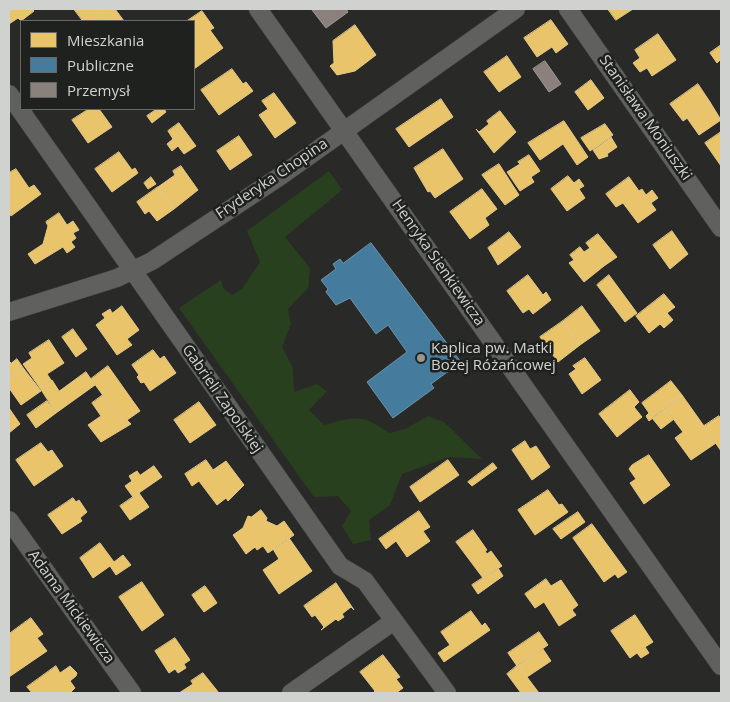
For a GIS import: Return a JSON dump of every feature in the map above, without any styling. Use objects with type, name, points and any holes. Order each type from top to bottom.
[{"type":"street","name":"Henryka Sienkiewicza","points":[[258,9],[721,666]]},
{"type":"street","name":"Fryderyka Chopina","points":[[9,312],[132,272],[152,261],[282,174],[516,9]]},
{"type":"street","name":"Stanisława Moniuszki","points":[[568,9],[721,228]]},
{"type":"street","name":"Gabrieli Zapolskiej","points":[[9,94],[20,110]]},
{"type":"street","name":"Gabrieli Zapolskiej","points":[[20,110],[340,566],[365,581],[447,693]]},
{"type":"street","name":"Adama Mickiewicza","points":[[9,520],[132,693]]},
{"type":"street","points":[[291,693],[394,621]]},
{"type":"green space","points":[[329,171],[342,190],[285,237],[310,268],[308,288],[288,309],[291,324],[282,347],[293,368],[294,392],[317,384],[327,391],[309,410],[324,425],[358,418],[372,422],[389,433],[405,429],[428,416],[444,422],[482,459],[449,457],[402,474],[390,505],[369,520],[371,540],[353,544],[342,526],[351,511],[338,496],[314,497],[179,308],[221,280],[223,288],[232,295],[243,288],[260,262],[247,231]]},
{"type":"building: Mieszkania","points":[[9,9],[32,9],[34,11],[22,20],[18,18],[9,24]]},
{"type":"building: Mieszkania","points":[[74,9],[98,9],[106,20],[82,20]]},
{"type":"building: Mieszkania","points":[[98,9],[115,9],[123,20],[106,20]]},
{"type":"building: Mieszkania","points":[[608,9],[633,9],[616,20]]},
{"type":"building: Mieszkania","points":[[202,11],[214,28],[210,30],[223,48],[195,68],[195,20],[188,20]]},
{"type":"building: Mieszkania","points":[[551,20],[568,44],[556,53],[552,47],[537,57],[524,38]]},
{"type":"building: Mieszkania","points":[[355,25],[376,55],[355,71],[337,75],[330,66],[334,63],[333,41]]},
{"type":"building: Mieszkania","points":[[658,34],[676,60],[652,76],[647,68],[640,72],[633,63],[640,58],[635,50]]},
{"type":"building: Mieszkania","points":[[721,45],[721,59],[717,63],[710,53]]},
{"type":"building: Mieszkania","points":[[507,56],[521,77],[499,92],[484,72]]},
{"type":"building: Mieszkania","points":[[232,69],[243,84],[246,82],[253,91],[219,115],[201,90]]},
{"type":"building: Mieszkania","points":[[591,80],[604,98],[588,110],[575,92]]},
{"type":"building: Mieszkania","points":[[698,84],[710,102],[683,121],[670,104]]},
{"type":"building: Mieszkania","points":[[274,93],[296,123],[275,138],[259,115],[268,109],[262,101]]},
{"type":"building: Mieszkania","points":[[441,99],[453,117],[409,147],[396,129]]},
{"type":"building: Mieszkania","points":[[710,102],[721,120],[699,135],[687,118]]},
{"type":"building: Mieszkania","points":[[87,110],[100,110],[112,127],[88,143],[72,120]]},
{"type":"building: Mieszkania","points":[[156,110],[165,110],[166,112],[152,123],[147,116]]},
{"type":"building: Mieszkania","points":[[500,111],[516,132],[494,153],[476,129],[479,132],[489,124],[487,121]]},
{"type":"building: Mieszkania","points":[[564,121],[588,157],[577,165],[563,144],[540,160],[528,143]]},
{"type":"building: Mieszkania","points":[[179,123],[196,146],[184,154],[178,146],[172,151],[167,144],[173,139],[168,131]]},
{"type":"building: Mieszkania","points":[[605,124],[613,135],[590,151],[581,138]]},
{"type":"building: Mieszkania","points":[[721,132],[721,166],[705,143]]},
{"type":"building: Mieszkania","points":[[239,136],[252,155],[230,170],[217,151]]},
{"type":"building: Mieszkania","points":[[611,137],[617,147],[607,154],[608,156],[599,159],[593,150]]},
{"type":"building: Mieszkania","points":[[443,149],[463,179],[435,198],[430,191],[428,192],[414,168]]},
{"type":"building: Mieszkania","points":[[119,152],[132,170],[135,168],[138,173],[112,192],[95,169]]},
{"type":"building: Mieszkania","points":[[529,155],[540,171],[531,177],[534,182],[520,191],[507,172],[520,164],[518,162]]},
{"type":"building: Mieszkania","points":[[499,164],[519,195],[505,205],[482,175]]},
{"type":"building: Mieszkania","points":[[181,166],[198,190],[174,209],[158,187],[175,175],[173,171]]},
{"type":"building: Mieszkania","points":[[16,169],[29,188],[34,185],[41,194],[11,216],[9,213],[9,173]]},
{"type":"building: Mieszkania","points":[[568,176],[574,183],[579,179],[584,186],[579,189],[585,198],[567,211],[551,189]]},
{"type":"building: Mieszkania","points":[[151,177],[156,184],[148,189],[144,183]]},
{"type":"building: Mieszkania","points":[[629,177],[639,191],[642,189],[646,195],[652,190],[658,198],[651,203],[656,210],[638,223],[623,203],[616,207],[606,194]]},
{"type":"building: Mieszkania","points":[[158,187],[174,209],[157,221],[149,211],[145,214],[137,202]]},
{"type":"building: Mieszkania","points":[[482,189],[497,209],[485,218],[489,225],[470,239],[450,212]]},
{"type":"building: Mieszkania","points":[[59,213],[67,225],[73,221],[79,230],[73,233],[76,238],[71,242],[75,247],[67,253],[63,247],[35,264],[28,254],[43,244],[48,226],[46,222]]},
{"type":"building: Mieszkania","points":[[672,231],[688,254],[670,269],[653,245]]},
{"type":"building: Mieszkania","points":[[509,232],[521,247],[498,265],[488,248]]},
{"type":"building: Mieszkania","points":[[598,234],[617,257],[604,266],[586,243]]},
{"type":"building: Mieszkania","points":[[580,247],[584,252],[590,248],[604,266],[584,282],[569,263],[574,260],[570,255]]},
{"type":"building: Mieszkania","points":[[528,275],[543,295],[546,292],[551,300],[533,314],[529,309],[523,313],[507,291]]},
{"type":"building: Mieszkania","points":[[609,275],[637,313],[625,322],[597,285]]},
{"type":"building: Mieszkania","points":[[664,294],[675,307],[667,313],[673,320],[664,328],[660,324],[649,333],[636,316]]},
{"type":"building: Mieszkania","points":[[122,306],[139,330],[127,339],[132,345],[117,355],[96,325],[105,318],[102,314],[110,309],[112,313]]},
{"type":"building: Mieszkania","points":[[582,306],[600,331],[580,345],[563,321]]},
{"type":"building: Mieszkania","points":[[563,321],[580,345],[558,362],[540,337]]},
{"type":"building: Mieszkania","points":[[73,329],[87,349],[76,357],[62,337]]},
{"type":"building: Mieszkania","points":[[49,340],[64,363],[47,374],[51,380],[40,388],[23,364],[32,358],[29,353]]},
{"type":"building: Mieszkania","points":[[153,350],[160,359],[164,356],[176,373],[150,391],[144,382],[141,383],[137,377],[139,375],[132,365]]},
{"type":"building: Mieszkania","points":[[585,358],[601,380],[582,394],[569,374],[576,369],[573,366]]},
{"type":"building: Mieszkania","points":[[17,359],[24,369],[9,379],[9,361],[11,363]]},
{"type":"building: Mieszkania","points":[[108,366],[140,411],[127,420],[131,424],[126,427],[91,379]]},
{"type":"building: Mieszkania","points":[[24,369],[41,391],[21,405],[9,388],[9,379]]},
{"type":"building: Mieszkania","points":[[86,372],[95,385],[56,413],[40,388],[52,380],[59,391]]},
{"type":"building: Mieszkania","points":[[671,381],[682,395],[649,421],[646,416],[649,413],[642,403]]},
{"type":"building: Mieszkania","points":[[630,390],[639,402],[634,407],[642,417],[617,437],[599,414]]},
{"type":"building: Mieszkania","points":[[103,395],[126,427],[101,442],[88,425],[101,416],[92,403]]},
{"type":"building: Mieszkania","points":[[682,395],[716,443],[691,460],[675,438],[683,432],[665,408]]},
{"type":"building: Mieszkania","points":[[47,401],[56,413],[36,428],[27,415]]},
{"type":"building: Mieszkania","points":[[199,402],[216,425],[190,443],[174,420]]},
{"type":"building: Mieszkania","points":[[9,408],[20,424],[9,433]]},
{"type":"building: Mieszkania","points":[[665,408],[674,419],[661,429],[652,418]]},
{"type":"building: Mieszkania","points":[[719,416],[721,419],[721,451],[704,426]]},
{"type":"building: Mieszkania","points":[[525,441],[530,449],[536,446],[550,467],[532,480],[512,450]]},
{"type":"building: Mieszkania","points":[[41,443],[48,452],[52,450],[63,466],[34,486],[16,460]]},
{"type":"building: Mieszkania","points":[[649,455],[670,485],[644,504],[630,483],[636,479],[629,469],[632,465]]},
{"type":"building: Mieszkania","points":[[206,460],[213,470],[226,461],[244,485],[228,501],[226,498],[217,505],[199,481],[192,486],[185,474]]},
{"type":"building: Mieszkania","points":[[448,460],[459,475],[420,502],[410,487]]},
{"type":"building: Mieszkania","points":[[493,463],[497,468],[472,486],[468,482]]},
{"type":"building: Mieszkania","points":[[154,466],[162,477],[133,497],[125,486],[132,481],[129,476],[137,471],[140,475]]},
{"type":"building: Mieszkania","points":[[548,490],[559,505],[562,504],[568,512],[535,535],[518,510]]},
{"type":"building: Mieszkania","points":[[139,493],[149,507],[130,520],[120,506]]},
{"type":"building: Mieszkania","points":[[73,498],[76,502],[79,500],[87,512],[80,518],[82,521],[62,534],[48,515]]},
{"type":"building: Mieszkania","points":[[261,510],[267,518],[266,521],[277,526],[284,521],[294,535],[268,553],[263,546],[257,550],[255,547],[246,554],[233,535],[243,528],[248,516],[251,517]]},
{"type":"building: Mieszkania","points":[[419,511],[430,527],[423,531],[430,541],[407,557],[396,541],[386,549],[379,539]]},
{"type":"building: Mieszkania","points":[[578,512],[585,522],[561,539],[553,529]]},
{"type":"building: Mieszkania","points":[[592,524],[627,572],[618,578],[615,574],[604,582],[573,538]]},
{"type":"building: Mieszkania","points":[[473,530],[487,550],[485,551],[487,554],[491,551],[502,566],[483,578],[456,542]]},
{"type":"building: Mieszkania","points":[[289,538],[312,571],[279,594],[263,570],[279,559],[273,549]]},
{"type":"building: Mieszkania","points":[[100,543],[114,562],[123,555],[131,565],[116,575],[110,566],[93,578],[80,558]]},
{"type":"building: Mieszkania","points":[[498,568],[503,576],[478,594],[472,585]]},
{"type":"building: Mieszkania","points":[[546,579],[551,586],[561,580],[578,605],[572,610],[576,615],[559,626],[544,602],[535,608],[525,594]]},
{"type":"building: Mieszkania","points":[[142,582],[164,615],[142,631],[119,597]]},
{"type":"building: Mieszkania","points":[[336,583],[354,610],[351,607],[342,614],[344,617],[338,621],[336,619],[321,630],[324,627],[315,615],[312,617],[304,606]]},
{"type":"building: Mieszkania","points":[[205,586],[211,594],[198,604],[192,595]]},
{"type":"building: Mieszkania","points":[[211,594],[217,603],[204,612],[198,604]]},
{"type":"building: Mieszkania","points":[[471,611],[482,626],[485,623],[490,630],[444,662],[438,653],[450,645],[441,632]]},
{"type":"building: Mieszkania","points":[[635,615],[653,642],[645,647],[649,653],[641,658],[637,653],[630,658],[611,631]]},
{"type":"building: Mieszkania","points":[[31,618],[43,634],[37,638],[47,651],[9,677],[9,634]]},
{"type":"building: Mieszkania","points":[[539,632],[548,645],[517,666],[508,653]]},
{"type":"building: Mieszkania","points":[[175,638],[190,660],[184,664],[186,668],[178,673],[175,669],[169,673],[155,651]]},
{"type":"building: Mieszkania","points":[[543,649],[551,661],[527,677],[519,664]]},
{"type":"building: Mieszkania","points":[[383,655],[400,677],[396,679],[403,688],[396,693],[373,693],[375,691],[360,672]]},
{"type":"building: Mieszkania","points":[[519,664],[539,693],[521,693],[507,674]]},
{"type":"building: Mieszkania","points":[[56,666],[60,673],[70,666],[77,673],[70,681],[75,688],[72,693],[32,693],[27,687]]},
{"type":"building: Mieszkania","points":[[203,673],[219,693],[179,693],[193,684],[191,681]]},
{"type":"building: Publiczne","points":[[371,243],[461,362],[431,384],[434,388],[393,418],[367,382],[407,352],[388,325],[376,334],[350,298],[336,305],[326,292],[328,289],[321,280],[336,269],[333,264],[340,259],[343,263]]},
{"type":"building: Przemysł","points":[[346,9],[348,12],[326,28],[312,10]]},
{"type":"building: Przemysł","points":[[545,61],[561,84],[549,92],[533,69]]},
{"type":"place","name":"Kaplica pw. Matki Bożej Różańcowej","points":[[421,358]]}]
